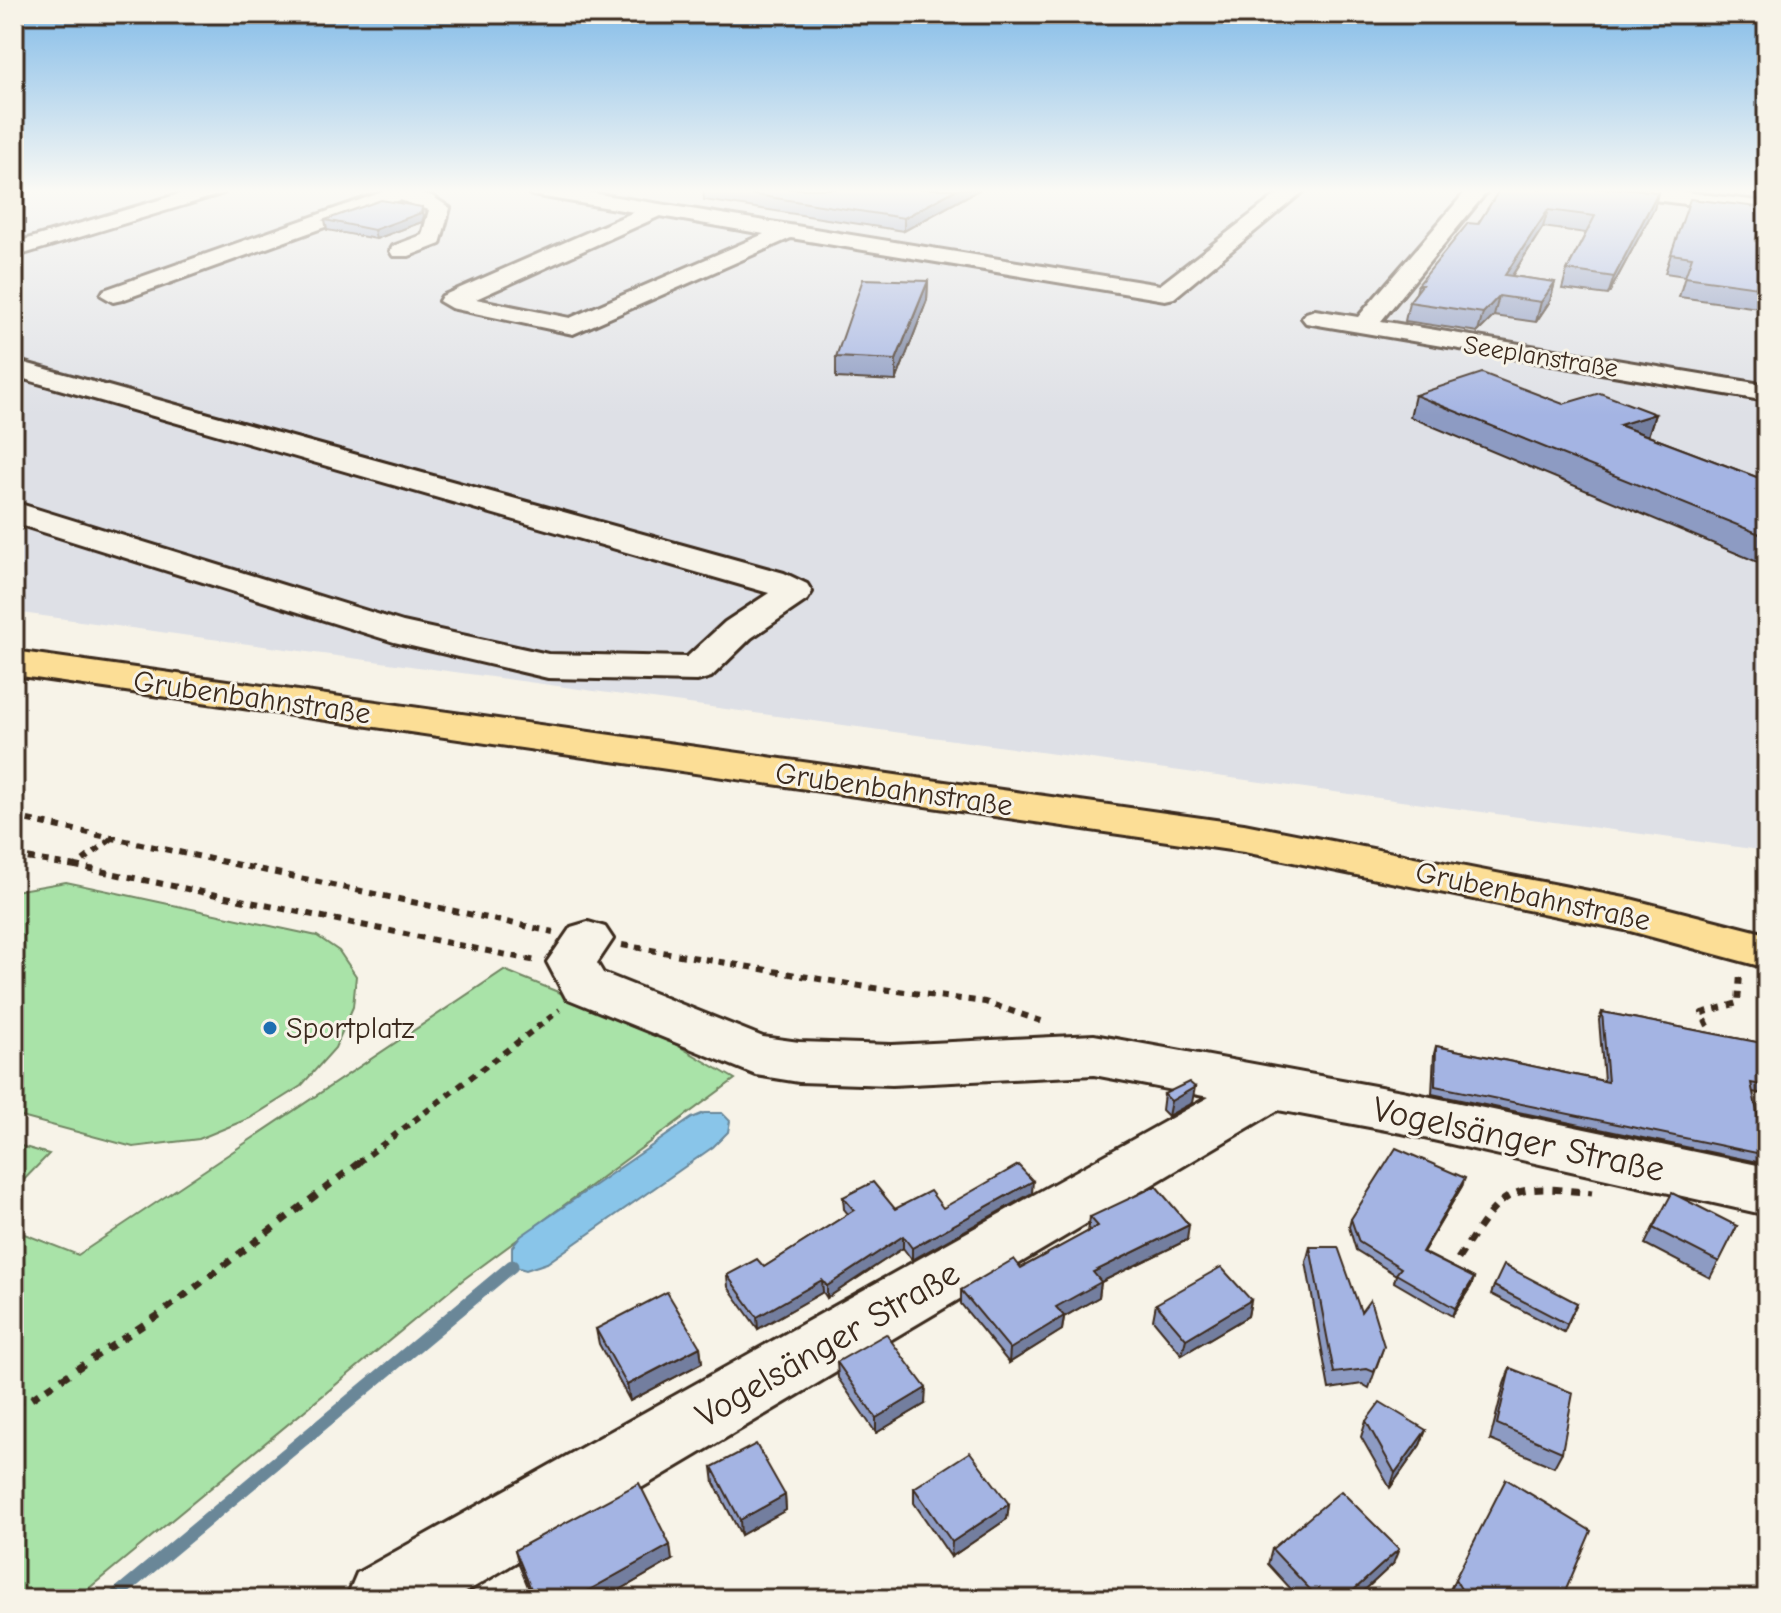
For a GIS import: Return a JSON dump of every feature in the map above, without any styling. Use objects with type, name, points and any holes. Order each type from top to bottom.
[{"type":"main road","name":"Grubenbahnstraße","points":[[14,663],[1244,838],[1460,879],[1690,930],[1760,960]]},
{"type":"street","points":[[113,295],[199,264]]},
{"type":"street","points":[[523,264],[451,301],[573,326],[713,264]]},
{"type":"street","points":[[991,264],[1165,293],[1201,264]]},
{"type":"street","points":[[1363,327],[1416,264]]},
{"type":"street","name":"Seeplanstraße","points":[[1315,318],[1767,393]]},
{"type":"street","points":[[14,368],[738,570],[794,592],[738,630],[697,669],[548,666],[394,631],[14,512]]},
{"type":"street","name":"Vogelsänger Straße","points":[[583,962],[756,1055],[799,1062],[892,1065],[1094,1055],[1270,1088],[1767,1191]]},
{"type":"street","name":"Vogelsänger Straße","points":[[383,1599],[1270,1088]]},
{"type":"path","points":[[76,866],[111,838]]},
{"type":"path","points":[[14,856],[76,866],[540,962],[583,962]]},
{"type":"path","points":[[1708,1026],[1702,1013],[1738,1003],[1740,968],[1760,960]]},
{"type":"path","points":[[14,1402],[28,1401],[160,1314],[583,962]]},
{"type":"path","points":[[1458,1259],[1494,1210],[1513,1192],[1528,1188],[1605,1194]]},
{"type":"shaded area","points":[[14,264],[1767,264],[1767,851],[14,612]]},
{"type":"green space","points":[[66,882],[317,936],[339,951],[356,976],[353,1007],[335,1048],[301,1086],[250,1118],[199,1139],[133,1147],[14,1115],[14,891]]},
{"type":"green space","points":[[504,970],[649,1029],[735,1079],[464,1279],[76,1599],[14,1599],[14,1230],[78,1255]]},
{"type":"green space","points":[[14,1144],[49,1154],[14,1190]]},
{"type":"water","points":[[704,1113],[722,1113],[730,1121],[728,1132],[713,1147],[547,1263],[526,1270],[512,1266],[512,1247],[521,1236],[692,1118]]},
{"type":"building","points":[[1435,264],[1512,264],[1505,275],[1555,282],[1541,302],[1499,296],[1483,313],[1409,302],[1422,285],[1418,285]]},
{"type":"building","points":[[1570,264],[1621,264],[1614,277],[1567,270]]},
{"type":"building","points":[[1689,264],[1767,264],[1765,288],[1685,277]]},
{"type":"building","points":[[863,279],[928,281],[896,360],[836,357]]},
{"type":"building","points":[[1482,373],[1563,404],[1600,393],[1655,414],[1619,425],[1767,481],[1767,537],[1415,395]]},
{"type":"building","points":[[1602,1012],[1767,1044],[1767,1086],[1751,1083],[1766,1155],[1435,1086],[1436,1046],[1608,1082]]},
{"type":"building","points":[[1189,1082],[1195,1087],[1171,1101],[1164,1094]]},
{"type":"building","points":[[1396,1148],[1465,1178],[1422,1252],[1474,1278],[1455,1308],[1396,1274],[1401,1268],[1359,1242],[1351,1219]]},
{"type":"building","points":[[1018,1165],[1033,1181],[912,1248],[903,1236],[827,1286],[822,1280],[757,1317],[727,1275],[757,1259],[764,1267],[854,1210],[843,1197],[873,1182],[895,1209],[930,1191],[943,1208]]},
{"type":"building","points":[[1156,1186],[1189,1225],[1093,1272],[1101,1282],[1056,1307],[1064,1316],[1010,1349],[961,1290],[1014,1259],[1021,1268],[1098,1226],[1090,1217]]},
{"type":"building","points":[[1672,1193],[1737,1226],[1719,1262],[1653,1228]]},
{"type":"building","points":[[1310,1247],[1338,1247],[1361,1312],[1370,1300],[1384,1346],[1374,1372],[1367,1369],[1334,1373]]},
{"type":"building","points":[[1504,1265],[1577,1303],[1567,1324],[1494,1286]]},
{"type":"building","points":[[1221,1267],[1251,1300],[1186,1339],[1156,1304]]},
{"type":"building","points":[[667,1292],[700,1347],[627,1385],[596,1329]]},
{"type":"building","points":[[886,1334],[926,1388],[876,1418],[837,1362]]},
{"type":"building","points":[[1510,1368],[1573,1393],[1562,1452],[1497,1424]]},
{"type":"building","points":[[1380,1402],[1426,1430],[1395,1473],[1366,1421]]},
{"type":"building","points":[[756,1444],[785,1495],[740,1520],[712,1467]]},
{"type":"building","points":[[970,1452],[1009,1504],[952,1542],[914,1488]]},
{"type":"building","points":[[1506,1479],[1591,1531],[1562,1599],[1467,1599],[1455,1579]]},
{"type":"building","points":[[639,1483],[670,1545],[573,1599],[535,1599],[515,1550]]},
{"type":"building","points":[[1341,1491],[1399,1549],[1344,1599],[1319,1599],[1272,1549]]},
{"type":"waterway","points":[[112,1599],[512,1266]]},
{"type":"place","name":"Sportplatz","points":[[270,1028]]}]
